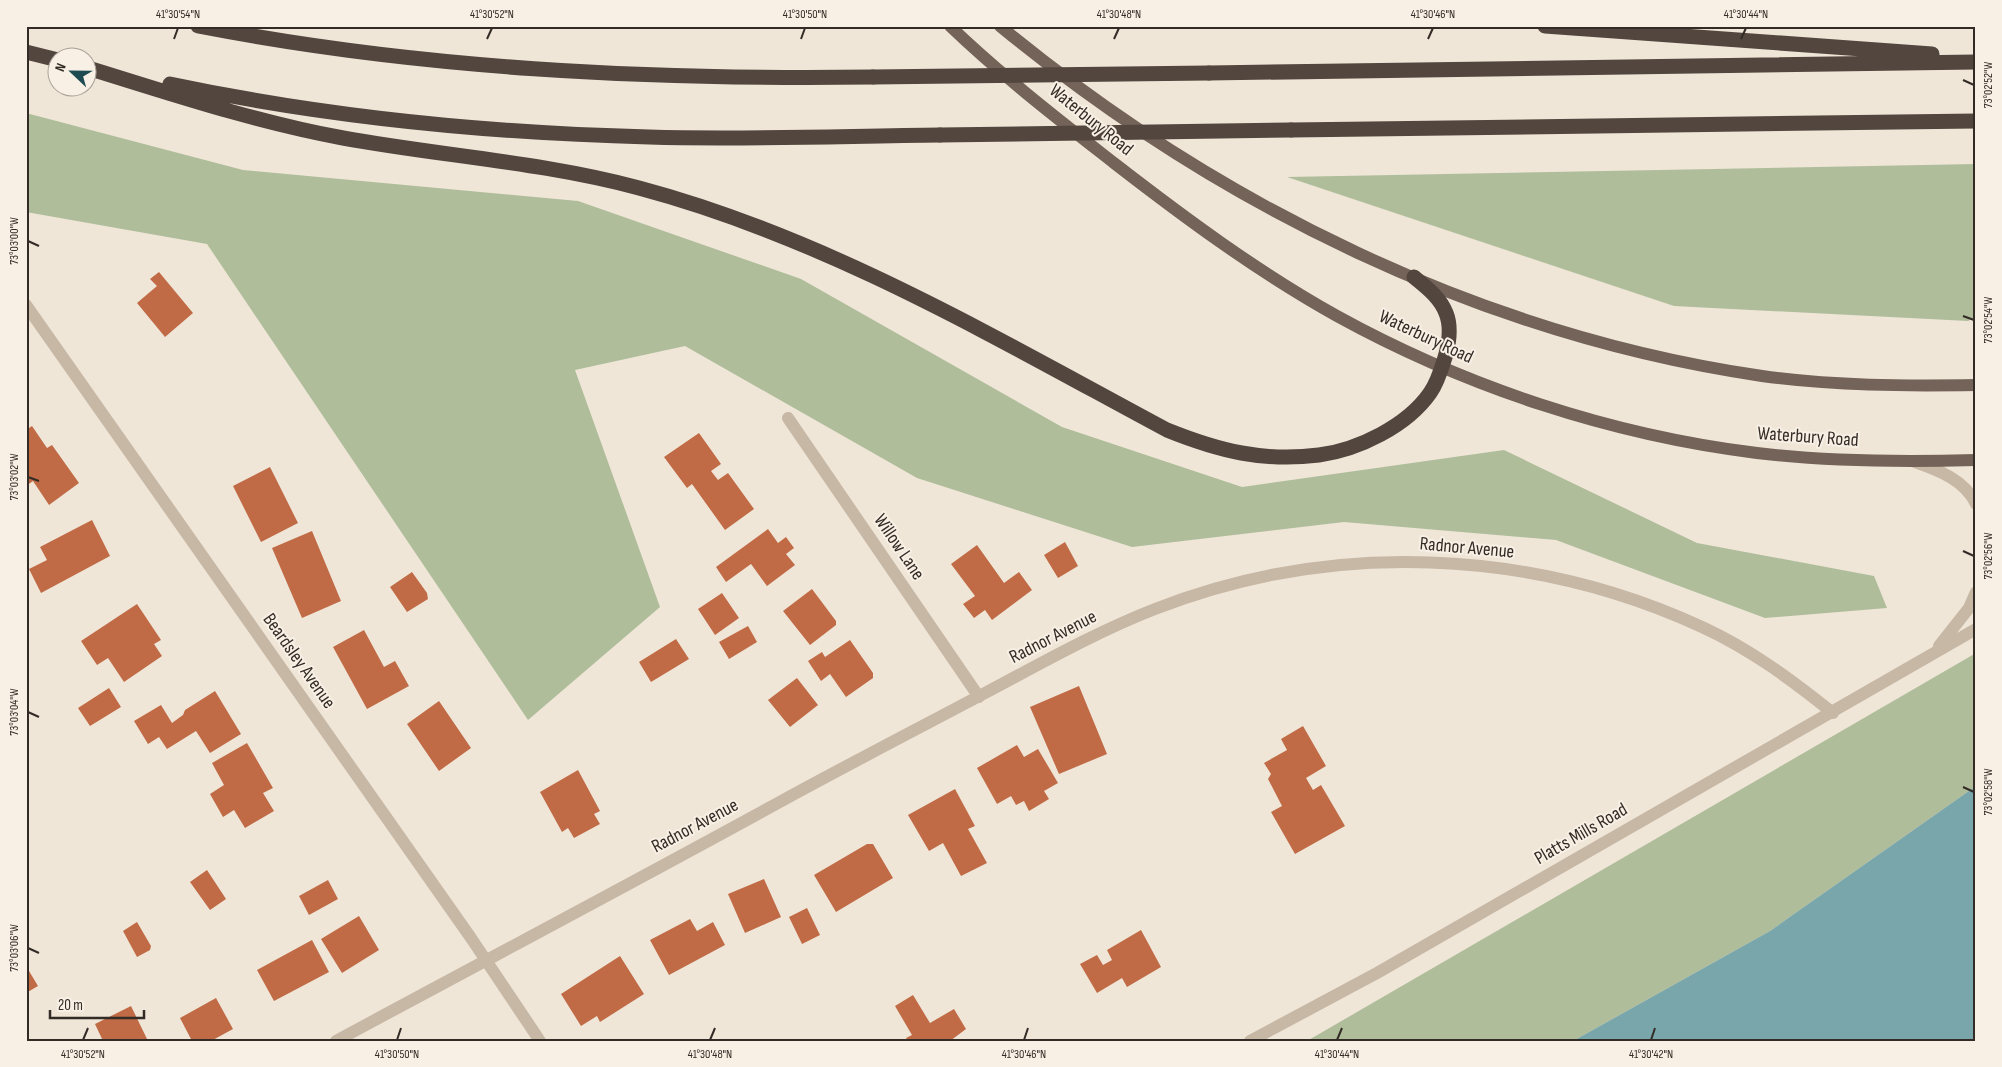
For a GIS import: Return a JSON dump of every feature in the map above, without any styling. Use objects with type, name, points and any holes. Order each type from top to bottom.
[{"type":"highway","points":[[198,26],[315,45],[538,70],[650,76],[873,77],[1976,62]]},
{"type":"highway","points":[[1545,26],[1976,57]]},
{"type":"highway","points":[[26,52],[48,58]]},
{"type":"highway","points":[[98,69],[189,88],[306,107],[416,121],[533,132],[650,137],[1976,121]]},
{"type":"highway","points":[[98,70],[276,124],[344,138],[491,159],[590,176],[640,188],[696,206],[796,242],[846,263],[944,311],[1167,430],[1202,444],[1242,455],[1292,457],[1322,454],[1359,444],[1389,429],[1412,413],[1430,393],[1442,368],[1449,341],[1447,314],[1435,294],[1414,276]]},
{"type":"main road","name":"Waterbury Road","points":[[950,26],[1106,157],[1244,259],[1338,316],[1442,368],[1498,390],[1554,408],[1680,441],[1757,453],[1830,459],[1915,462],[1976,460]]},
{"type":"main road","name":"Waterbury Road","points":[[1000,26],[1076,87],[1220,181],[1316,233],[1487,306],[1557,329],[1695,365],[1765,376],[1833,382],[1906,386],[1976,385]]},
{"type":"street","name":"Beardsley Avenue","points":[[26,305],[486,960],[540,1041]]},
{"type":"street","name":"Willow Lane","points":[[788,418],[978,697]]},
{"type":"street","points":[[1915,462],[1938,470],[1958,482],[1976,504]]},
{"type":"street","name":"Radnor Avenue","points":[[336,1041],[898,738],[1107,630],[1155,609],[1210,590],[1315,566],[1368,561],[1425,562],[1544,575],[1598,588],[1652,606],[1704,628],[1750,652],[1795,682],[1833,713]]},
{"type":"street","name":"Platts Mills Road","points":[[1929,657],[1952,633],[1969,608],[1976,592]]},
{"type":"street","name":"Platts Mills Road","points":[[1250,1041],[1377,973],[1833,713],[1976,629]]},
{"type":"green space","points":[[26,113],[243,170],[578,201],[801,279],[1062,427],[1242,487],[1504,450],[1697,543],[1874,576],[1887,608],[1765,618],[1556,540],[1344,522],[1132,547],[917,478],[685,346],[575,370],[660,607],[528,720],[207,244],[26,212]]},
{"type":"green space","points":[[1976,164],[1976,317],[1968,321],[1674,306],[1287,177]]},
{"type":"green space","points":[[1976,653],[1976,786],[1770,931],[1573,1041],[1307,1041]]},
{"type":"water","points":[[1976,786],[1976,1041],[1573,1041],[1770,931]]},
{"type":"building","points":[[159,272],[193,313],[165,337],[137,303],[157,286],[150,279]]},
{"type":"building","points":[[32,426],[47,448],[52,445],[79,483],[49,505],[33,481],[26,486],[26,430]]},
{"type":"building","points":[[699,433],[721,464],[711,471],[718,480],[728,473],[754,509],[725,530],[692,484],[687,488],[664,457]]},
{"type":"building","points":[[270,467],[298,523],[261,542],[233,486]]},
{"type":"building","points":[[92,520],[110,556],[41,593],[29,569],[47,560],[40,547]]},
{"type":"building","points":[[768,529],[778,543],[786,537],[794,548],[786,554],[795,565],[767,586],[751,564],[726,582],[716,567]]},
{"type":"building","points":[[312,531],[341,601],[302,618],[272,548]]},
{"type":"building","points":[[1065,542],[1078,566],[1058,578],[1044,555]]},
{"type":"building","points":[[977,545],[1004,583],[1019,572],[1032,590],[992,620],[985,610],[974,618],[963,604],[975,596],[951,564]]},
{"type":"building","points":[[412,572],[427,593],[428,599],[407,612],[390,587]]},
{"type":"building","points":[[812,589],[836,621],[836,625],[810,645],[783,611]]},
{"type":"building","points":[[722,593],[739,618],[715,635],[698,609]]},
{"type":"building","points":[[137,604],[161,640],[154,644],[162,656],[124,682],[108,658],[97,665],[81,641]]},
{"type":"building","points":[[748,626],[757,642],[729,659],[719,642]]},
{"type":"building","points":[[364,630],[384,667],[395,661],[409,686],[367,709],[333,647]]},
{"type":"building","points":[[676,639],[689,659],[651,682],[639,662]]},
{"type":"building","points":[[850,640],[873,673],[873,678],[846,697],[830,674],[821,681],[808,661],[822,652],[825,657]]},
{"type":"building","points":[[797,678],[818,705],[790,727],[768,700]]},
{"type":"building","points":[[1079,686],[1107,754],[1059,774],[1030,707]]},
{"type":"building","points":[[109,688],[121,707],[90,726],[78,708]]},
{"type":"building","points":[[215,691],[241,734],[210,753],[196,731],[167,749],[159,737],[148,744],[134,721],[161,705],[172,723],[183,715],[185,710]]},
{"type":"building","points":[[439,701],[471,748],[439,771],[407,724]]},
{"type":"building","points":[[1303,726],[1326,766],[1306,778],[1313,790],[1321,785],[1345,826],[1295,854],[1271,812],[1282,806],[1268,779],[1271,774],[1264,763],[1287,750],[1281,739]]},
{"type":"building","points":[[247,743],[273,788],[263,793],[274,811],[245,828],[234,810],[223,817],[210,794],[224,785],[212,763]]},
{"type":"building","points":[[1017,745],[1024,757],[1038,749],[1058,783],[1044,791],[1049,799],[1029,811],[1024,801],[1016,805],[1011,796],[997,804],[977,768]]},
{"type":"building","points":[[578,770],[600,811],[594,814],[600,824],[574,838],[568,828],[562,832],[540,792]]},
{"type":"building","points":[[955,789],[975,826],[968,829],[987,863],[961,876],[943,843],[929,851],[908,815]]},
{"type":"building","points":[[867,844],[873,844],[893,878],[836,912],[814,875]]},
{"type":"building","points":[[207,870],[226,899],[210,910],[190,882]]},
{"type":"building","points":[[764,879],[781,917],[745,933],[728,894]]},
{"type":"building","points":[[328,880],[338,899],[309,915],[299,896]]},
{"type":"building","points":[[807,908],[820,935],[802,944],[789,917]]},
{"type":"building","points":[[359,916],[379,950],[342,973],[321,939]]},
{"type":"building","points":[[690,919],[697,931],[713,922],[725,945],[669,975],[650,940]]},
{"type":"building","points":[[137,922],[151,946],[150,950],[137,957],[123,931]]},
{"type":"building","points":[[1141,930],[1161,967],[1127,987],[1122,978],[1097,993],[1080,964],[1097,955],[1103,965],[1112,960],[1107,950]]},
{"type":"building","points":[[312,940],[329,972],[274,1001],[257,970]]},
{"type":"building","points":[[620,956],[644,994],[600,1022],[597,1016],[581,1026],[561,994]]},
{"type":"building","points":[[26,966],[38,986],[26,993]]},
{"type":"building","points":[[913,995],[930,1023],[954,1009],[966,1029],[950,1041],[908,1041],[906,1038],[912,1035],[895,1006]]},
{"type":"building","points":[[216,998],[233,1029],[211,1041],[192,1041],[180,1018]]},
{"type":"building","points":[[131,1006],[148,1041],[103,1041],[95,1024]]}]
